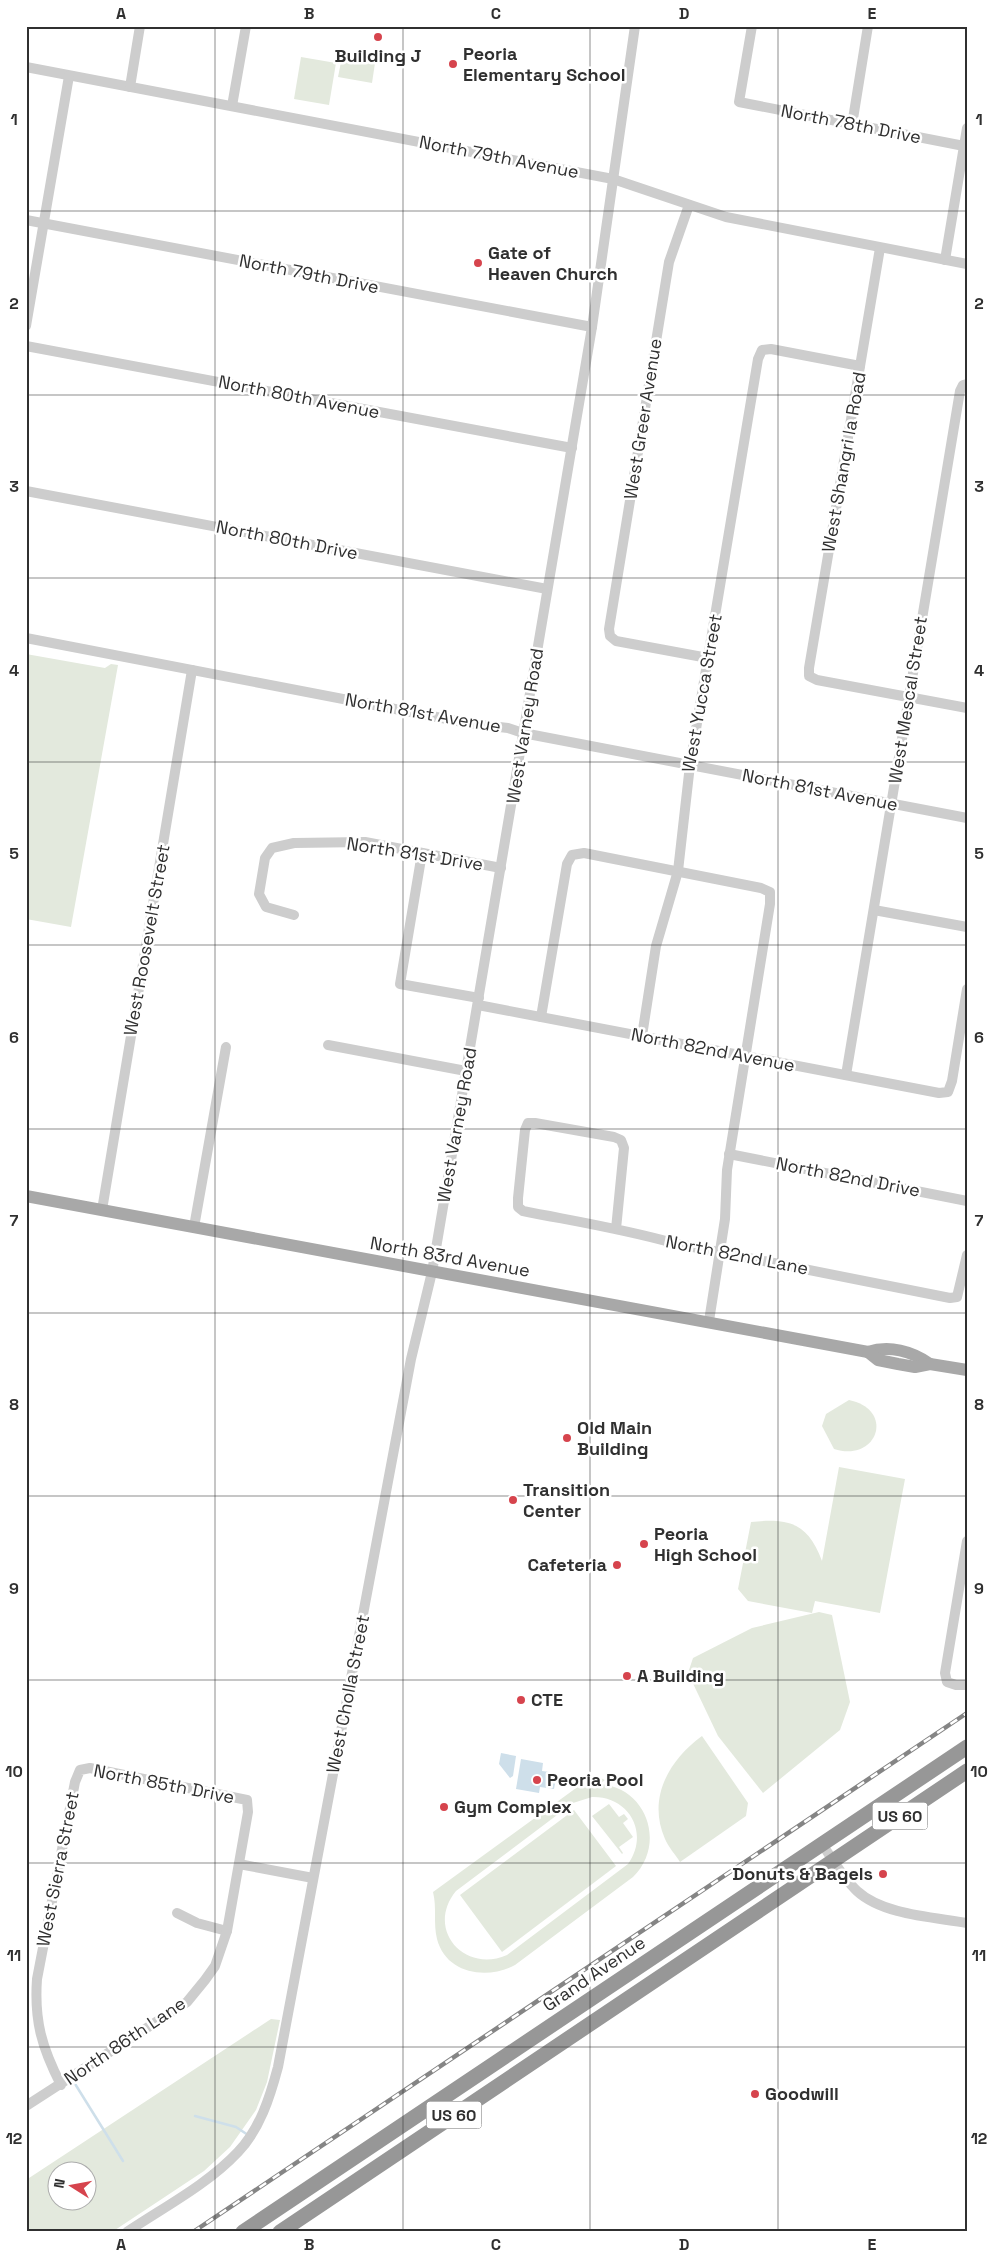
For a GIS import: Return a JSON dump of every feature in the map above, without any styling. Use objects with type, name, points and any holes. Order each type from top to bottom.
[{"type":"highway","name":"Grand Avenue","points":[[243,2232],[967,1747]]},
{"type":"highway","name":"US 60","points":[[285,2230],[967,1771]]},
{"type":"highway","points":[[661,1952],[670,1970]]},
{"type":"main road","name":"North 83rd Avenue","points":[[26,1196],[432,1272],[709,1321],[868,1352],[878,1360],[914,1367],[930,1364],[967,1370]]},
{"type":"street","points":[[130,87],[140,26]]},
{"type":"street","points":[[232,106],[246,26]]},
{"type":"street","points":[[613,179],[635,26]]},
{"type":"street","name":"North 78th Drive","points":[[752,26],[739,102],[964,146]]},
{"type":"street","points":[[852,125],[868,26]]},
{"type":"street","name":"North 79th Avenue","points":[[26,67],[613,179],[739,220],[967,264]]},
{"type":"street","points":[[26,326],[69,76]]},
{"type":"street","points":[[945,260],[967,128]]},
{"type":"street","name":"West Varney Road","points":[[432,1272],[572,448],[592,327],[613,179]]},
{"type":"street","name":"West Greer Avenue","points":[[689,205],[669,262],[609,629],[610,636],[616,640],[708,658]]},
{"type":"street","name":"North 79th Drive","points":[[26,220],[592,327]]},
{"type":"street","name":"West Shangri la Road","points":[[880,248],[809,668],[810,676],[817,680],[909,697]]},
{"type":"street","name":"North 80th Avenue","points":[[26,346],[572,448]]},
{"type":"street","name":"West Yucca Street","points":[[642,1036],[656,946],[678,872],[690,765],[758,358],[762,350],[771,349],[860,366]]},
{"type":"street","name":"West Mescal Street","points":[[846,1075],[960,390],[965,385]]},
{"type":"street","name":"North 80th Drive","points":[[26,491],[547,590]]},
{"type":"street","name":"North 81st Avenue","points":[[26,638],[473,724],[508,728],[523,733],[967,818]]},
{"type":"street","name":"West Roosevelt Street","points":[[102,1210],[192,670]]},
{"type":"street","points":[[909,697],[967,708]]},
{"type":"street","name":"North 81st Drive","points":[[294,915],[266,907],[261,901],[259,885],[265,858],[272,848],[294,842],[352,841],[501,868]]},
{"type":"street","name":"North 82nd Avenue","points":[[422,853],[400,984],[541,1017],[939,1093],[948,1092],[967,989]]},
{"type":"street","points":[[541,1017],[567,864],[572,855],[584,853],[761,888],[770,892],[770,904],[729,1154],[721,1252],[709,1321]]},
{"type":"street","points":[[874,910],[967,927]]},
{"type":"street","points":[[328,1045],[466,1071]]},
{"type":"street","points":[[194,1227],[226,1047]]},
{"type":"street","name":"North 82nd Lane","points":[[616,1230],[624,1148],[621,1140],[605,1135],[528,1123],[525,1130],[518,1207],[523,1211],[721,1252],[950,1298],[958,1297],[967,1255]]},
{"type":"street","name":"North 82nd Drive","points":[[729,1154],[967,1201]]},
{"type":"street","name":"West Cholla Street","points":[[126,2232],[224,2165],[246,2141],[262,2114],[273,2085],[284,2039],[412,1359],[432,1272]]},
{"type":"street","points":[[967,1541],[945,1673],[947,1682],[956,1685],[967,1685]]},
{"type":"street","name":"North 85th Drive","points":[[80,1770],[90,1768],[247,1800]]},
{"type":"street","name":"West Sierra Street","points":[[60,2085],[42,2042],[37,2018],[36,1993],[75,1782],[80,1770]]},
{"type":"street","name":"North 86th Lane","points":[[26,2106],[187,2002],[215,1966],[227,1932],[248,1812],[247,1800]]},
{"type":"street","points":[[822,1844],[855,1889],[873,1902],[892,1910],[967,1923]]},
{"type":"street","points":[[239,1864],[313,1878]]},
{"type":"street","points":[[177,1912],[197,1923],[227,1932]]},
{"type":"street","points":[[275,2210],[285,2230]]},
{"type":"shaded area","points":[[301,57],[336,63],[329,105],[294,99]]},
{"type":"shaded area","points":[[342,57],[375,63],[372,83],[338,77]]},
{"type":"shaded area","points":[[26,654],[105,668],[111,664],[118,665],[71,927],[26,919]]},
{"type":"shaded area","points":[[849,1400],[864,1406],[873,1414],[876,1424],[875,1434],[870,1442],[861,1449],[849,1451],[834,1449],[822,1426],[826,1414]]},
{"type":"shaded area","points":[[839,1467],[905,1479],[880,1613],[815,1601],[812,1613],[748,1601],[738,1589],[751,1522],[776,1521],[796,1526],[810,1538],[822,1561]]},
{"type":"shaded area","points":[[819,1612],[832,1615],[850,1702],[840,1730],[763,1793],[718,1736],[688,1673],[693,1658],[752,1628]]},
{"type":"shaded area","points":[[702,1736],[748,1803],[746,1816],[680,1862],[665,1839],[660,1824],[660,1795],[664,1781],[671,1768],[680,1756]]},
{"type":"shaded area","points":[[594,1775],[605,1780],[600,1784],[617,1788],[630,1796],[640,1807],[647,1820],[650,1835],[649,1850],[643,1864],[633,1877],[515,1965],[504,1970],[480,1973],[469,1971],[458,1967],[449,1960],[442,1951],[437,1939],[433,1892]],"holes":[[[592,1797],[605,1798],[625,1810],[632,1819],[636,1829],[637,1840],[628,1864],[507,1955],[491,1959],[477,1958],[464,1953],[454,1944],[447,1933],[445,1920],[448,1905],[456,1891],[573,1803]]]},
{"type":"shaded area","points":[[609,1804],[619,1817],[624,1814],[628,1819],[623,1823],[633,1837],[619,1847],[622,1854],[592,1816]]},
{"type":"shaded area","points":[[574,1810],[616,1866],[502,1952],[460,1895]]},
{"type":"shaded area","points":[[271,2019],[280,2020],[267,2082],[256,2110],[230,2147],[204,2171],[112,2232],[26,2232],[26,2180],[48,2166],[48,2210],[98,2210],[98,2160],[56,2160]]},
{"type":"water","points":[[501,1753],[516,1756],[513,1776],[510,1778],[499,1764]]},
{"type":"water","name":"Peoria Pool","points":[[521,1759],[543,1763],[542,1771],[557,1773],[554,1789],[540,1787],[539,1793],[516,1789]]},
{"type":"waterway","points":[[72,2079],[123,2161]]},
{"type":"waterway","points":[[195,2116],[236,2127],[248,2135]]},
{"type":"railway","points":[[193,2232],[967,1713]]},
{"type":"place","name":"Building J","points":[[378,37]]},
{"type":"place","name":"Peoria Elementary School","points":[[453,64]]},
{"type":"place","name":"Gate of Heaven Church","points":[[478,263]]},
{"type":"place","name":"Old Main Building","points":[[567,1438]]},
{"type":"place","name":"Transition Center","points":[[513,1500]]},
{"type":"place","name":"Peoria High School","points":[[644,1544]]},
{"type":"place","name":"Cafeteria","points":[[617,1565]]},
{"type":"place","name":"A Building","points":[[627,1676]]},
{"type":"place","name":"CTE","points":[[521,1700]]},
{"type":"place","name":"Peoria Pool","points":[[537,1780]]},
{"type":"place","name":"Gym Complex","points":[[444,1807]]},
{"type":"place","name":"Donuts & Bagels","points":[[883,1874]]},
{"type":"place","name":"Goodwill","points":[[755,2094]]}]
